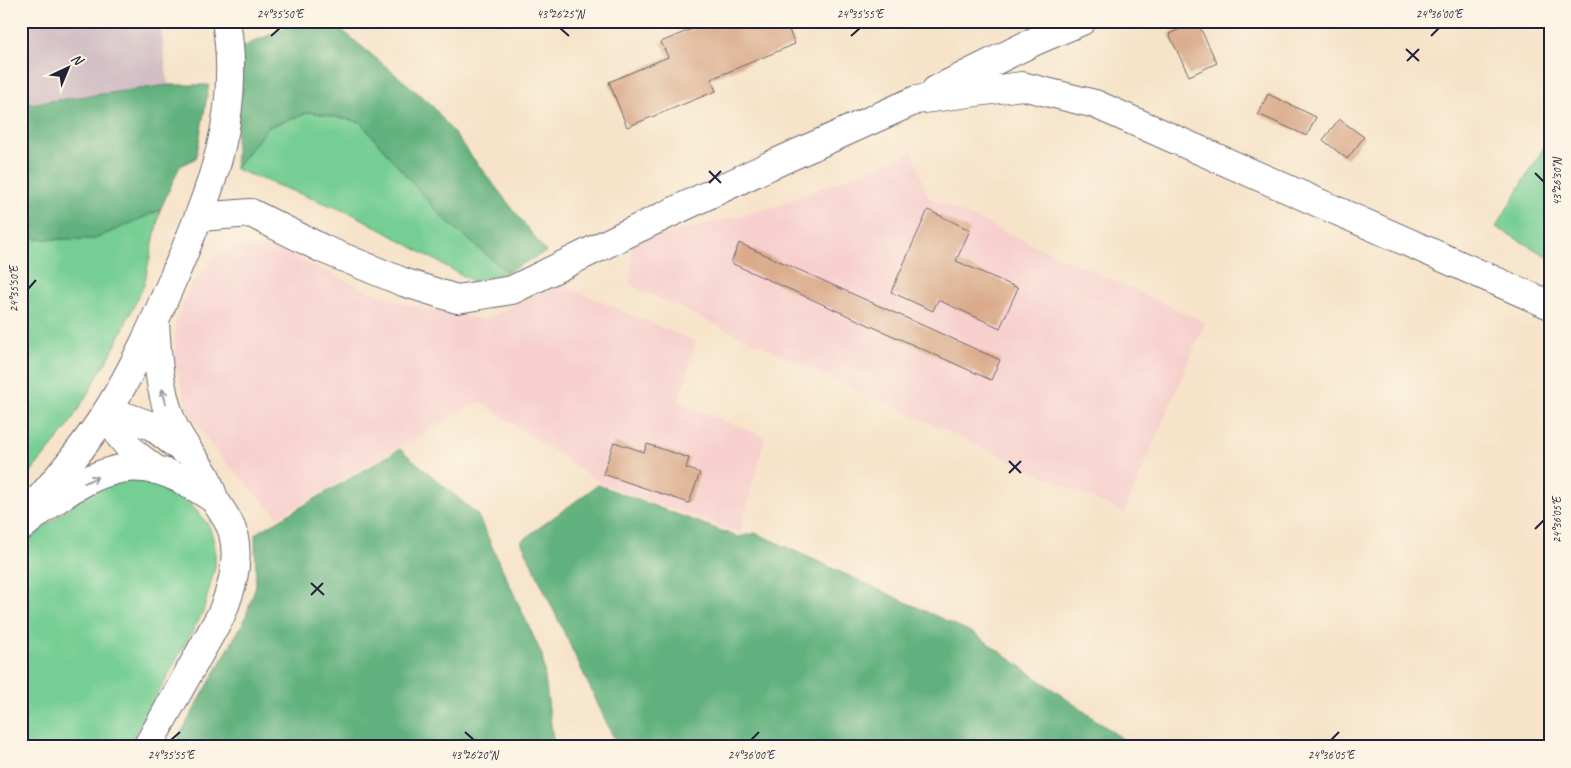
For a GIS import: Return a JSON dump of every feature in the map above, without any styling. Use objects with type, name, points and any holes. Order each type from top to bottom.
[{"type":"street","points":[[21,520],[66,467],[107,411],[155,323],[215,171],[225,132],[230,90],[230,44],[226,21]]},
{"type":"street","points":[[198,217],[251,214],[323,249],[403,282],[458,298],[512,290],[769,166],[916,100],[1032,42],[1082,21]]},
{"type":"street","points":[[916,100],[1022,86],[1095,104],[1550,305]]},
{"type":"street","points":[[147,747],[221,615],[230,593],[235,549],[233,532],[226,516],[214,499],[205,476],[191,456],[170,418],[161,387],[155,323]]},
{"type":"street","points":[[107,411],[152,426],[191,456]]},
{"type":"street","points":[[107,411],[120,436],[134,454],[156,470]]},
{"type":"street","points":[[21,527],[67,492],[101,476],[127,468],[156,470],[174,476],[214,499]]},
{"type":"shaded area","points":[[21,21],[160,21],[168,85],[21,105]]},
{"type":"shaded area","points":[[913,152],[928,197],[1205,322],[1124,513],[630,285],[632,243],[771,208]]},
{"type":"shaded area","points":[[246,246],[275,249],[392,301],[483,320],[560,284],[696,342],[679,402],[765,437],[740,533],[603,484],[479,401],[278,517],[216,452],[189,413],[175,364],[175,323],[192,284],[218,255]]},
{"type":"green space","points":[[301,21],[331,21],[431,104],[546,252],[507,272],[441,216],[360,122],[311,112],[268,127],[235,169],[240,48]]},
{"type":"green space","points":[[168,85],[209,85],[196,158],[180,166],[160,210],[95,239],[36,239],[21,221],[21,105]]},
{"type":"green space","points":[[311,112],[360,122],[441,216],[507,272],[474,282],[355,215],[235,169],[268,127]]},
{"type":"green space","points":[[1550,137],[1550,258],[1496,227]]},
{"type":"green space","points":[[160,210],[144,285],[111,354],[67,428],[21,484],[21,221],[36,239],[95,239]]},
{"type":"green space","points":[[400,449],[477,514],[542,655],[554,747],[173,747],[245,619],[256,585],[255,534]]},
{"type":"green space","points":[[120,480],[158,482],[176,492],[193,507],[209,526],[215,546],[215,567],[203,612],[128,747],[21,747],[21,546],[80,498]]},
{"type":"green space","points":[[598,485],[738,537],[756,533],[975,634],[1134,747],[618,747],[521,541]]},
{"type":"building","points":[[711,21],[785,21],[795,44],[711,79],[716,91],[627,127],[609,82],[668,57],[661,42]]},
{"type":"building","points":[[1197,21],[1217,63],[1189,76],[1169,34]]},
{"type":"building","points":[[1268,94],[1316,117],[1307,136],[1258,114]]},
{"type":"building","points":[[1339,119],[1364,137],[1347,159],[1323,140]]},
{"type":"building","points":[[928,210],[970,230],[956,261],[1018,288],[1000,328],[938,300],[933,311],[891,292]]},
{"type":"building","points":[[739,243],[1000,360],[991,380],[731,263]]},
{"type":"building","points":[[614,442],[644,452],[647,444],[689,458],[686,468],[700,473],[689,503],[603,474]]}]
